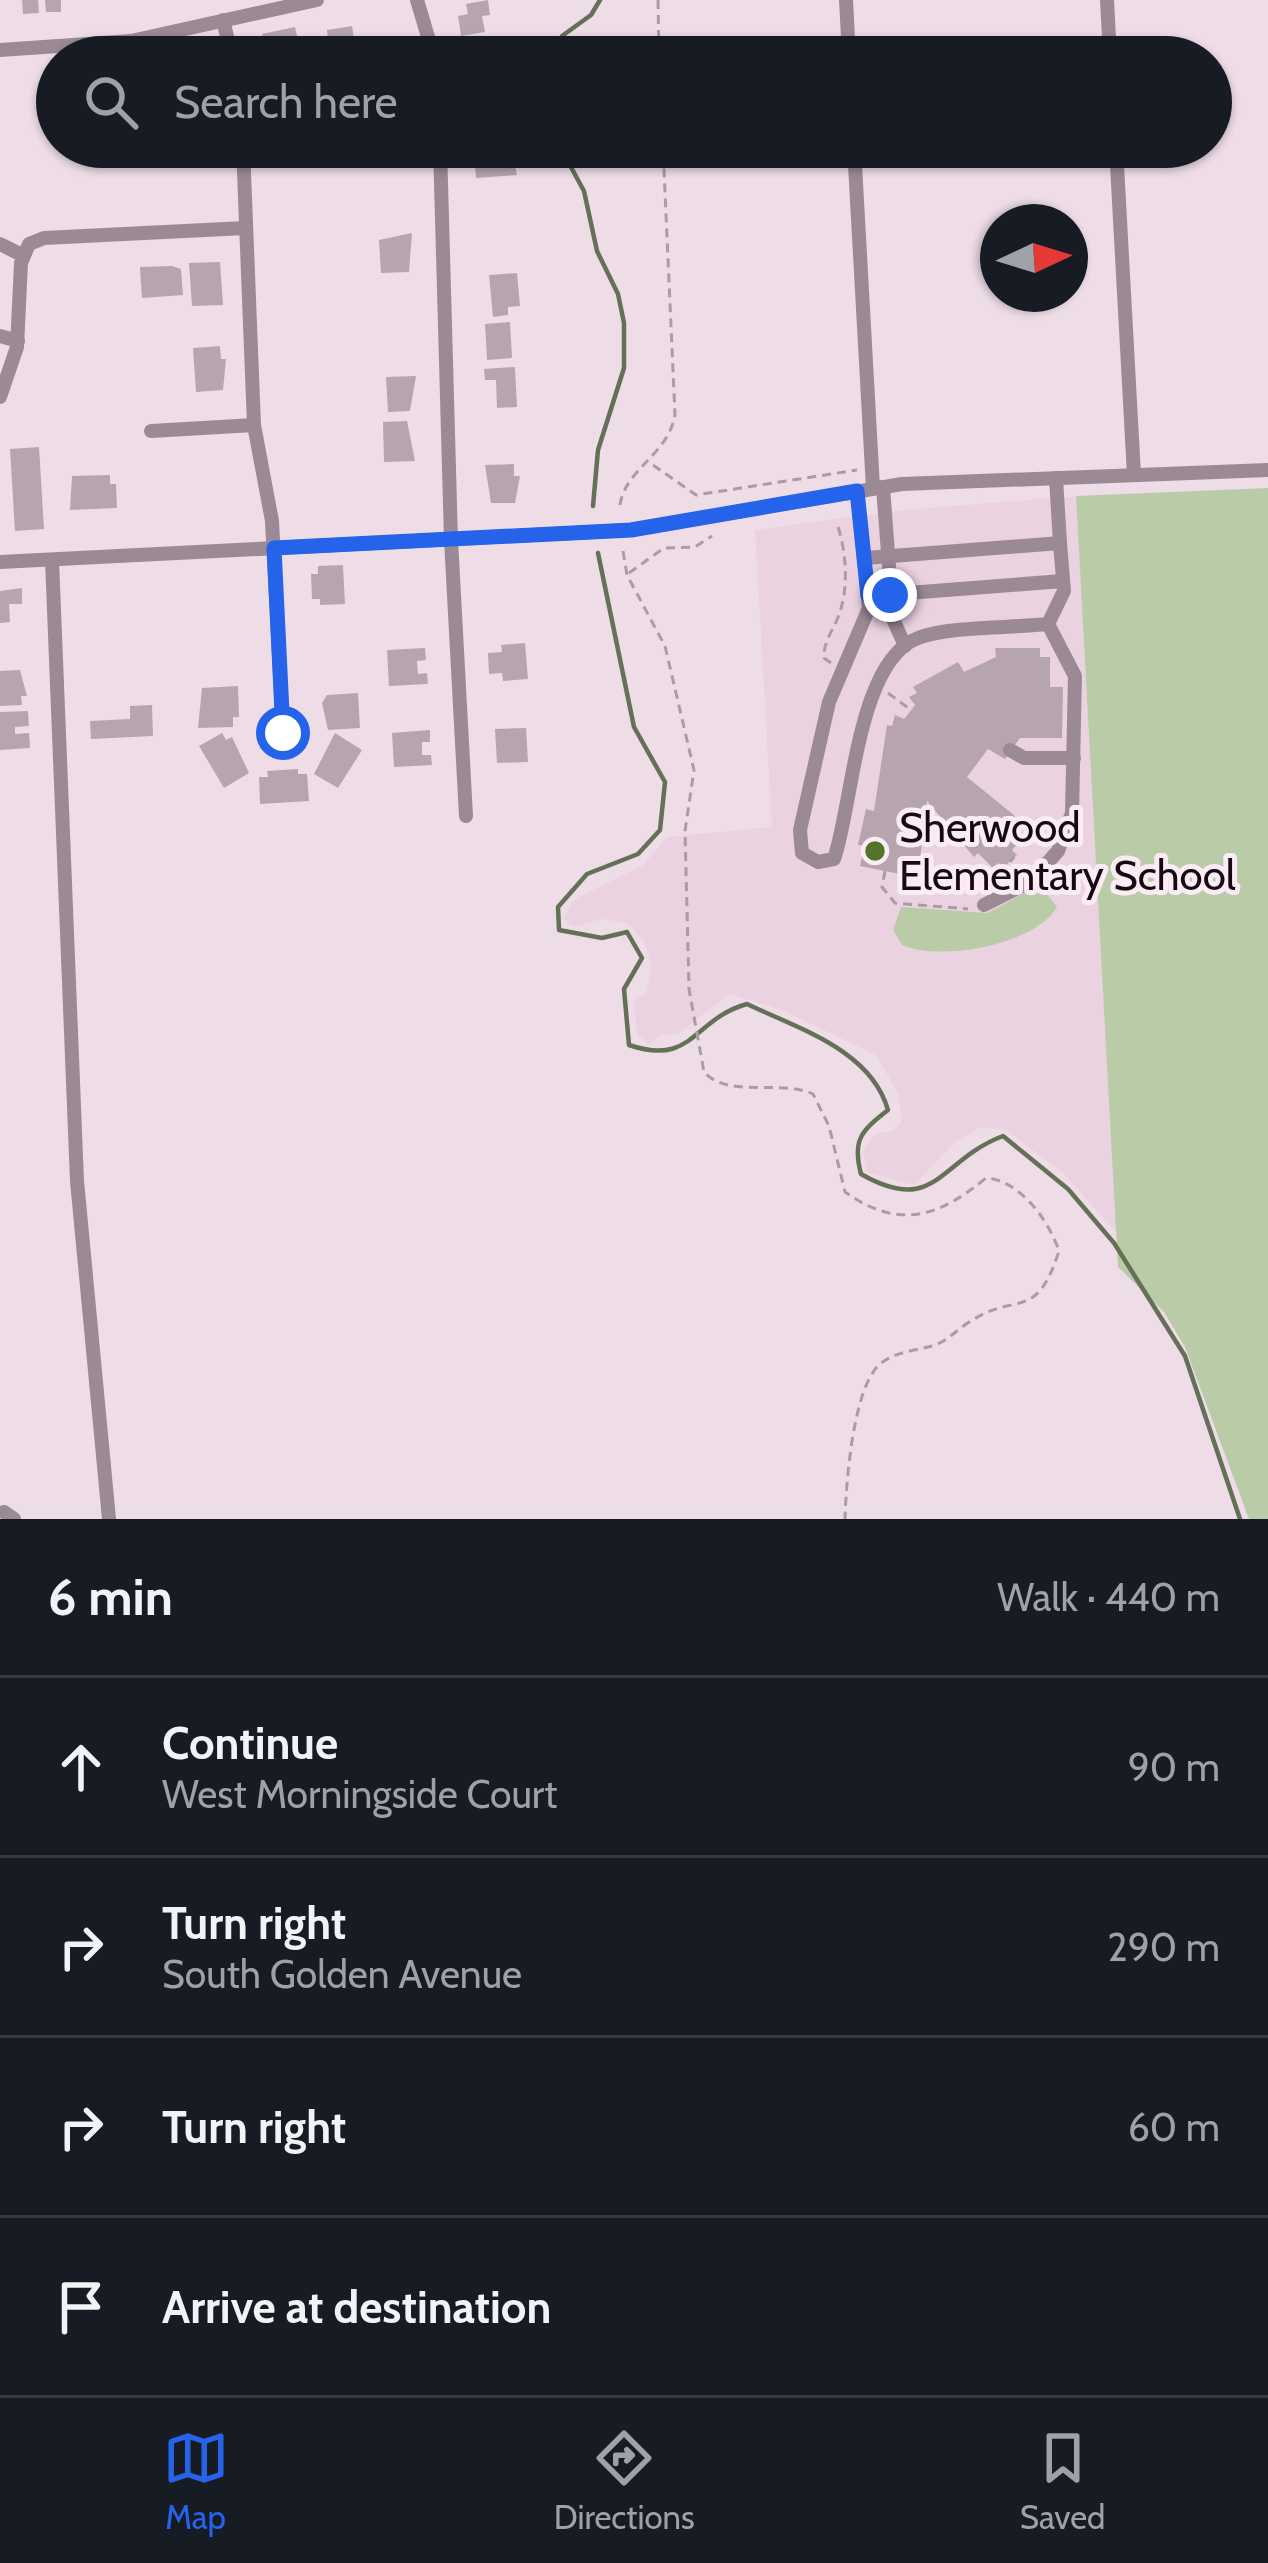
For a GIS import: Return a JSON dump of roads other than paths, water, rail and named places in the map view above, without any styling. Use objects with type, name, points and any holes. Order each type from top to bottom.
[{"type":"street","points":[[148,36],[316,0]]},
{"type":"street","points":[[417,0],[428,36]]},
{"type":"street","points":[[846,0],[848,36]]},
{"type":"street","points":[[1107,0],[1109,36]]},
{"type":"street","points":[[223,20],[227,36]]},
{"type":"street","points":[[0,50],[36,48]]},
{"type":"street","points":[[244,168],[254,425],[274,548],[283,733]]},
{"type":"street","points":[[441,168],[451,540],[466,816]]},
{"type":"street","points":[[855,168],[872,464],[867,623],[829,702],[800,830],[802,853],[818,862],[834,859],[876,685],[905,646],[919,638],[1048,624]]},
{"type":"street","points":[[1116,168],[1134,475]]},
{"type":"street","points":[[0,397],[18,340],[22,255],[29,244],[44,238],[245,229]]},
{"type":"street","points":[[0,244],[22,255]]},
{"type":"street","points":[[0,336],[18,340]]},
{"type":"street","points":[[151,431],[254,425]]},
{"type":"street","points":[[0,562],[653,527],[871,489],[1268,470]]},
{"type":"street","points":[[1048,624],[1062,602],[1064,581],[1056,478]]},
{"type":"street","points":[[871,489],[887,556],[893,619],[905,646]]},
{"type":"street","points":[[866,558],[1060,543]]},
{"type":"street","points":[[52,560],[69,875],[77,1180],[109,1519]]},
{"type":"street","points":[[868,596],[1064,581]]},
{"type":"street","points":[[867,623],[893,619]]},
{"type":"street","points":[[984,905],[1031,880],[1058,851],[1072,813],[1075,676],[1048,624]]},
{"type":"street","points":[[1010,750],[1024,758],[1074,758]]},
{"type":"waterway","points":[[562,36],[591,15],[600,0]]},
{"type":"waterway","points":[[571,168],[584,191],[597,251],[618,294],[624,323],[624,368],[598,450],[593,506]]},
{"type":"waterway","points":[[598,553],[634,727],[665,782],[660,830],[638,854],[587,874],[558,907],[559,930],[602,938],[627,932],[642,958],[624,989],[629,1045],[650,1050],[680,1046],[729,1011],[747,1004],[831,1044],[866,1072],[888,1110],[858,1144],[861,1174],[886,1186],[922,1187],[1003,1136],[1068,1189],[1114,1243],[1185,1356],[1240,1519]]},
{"type":"place","name":"Sherwood Elementary School","points":[[875,851]]}]
